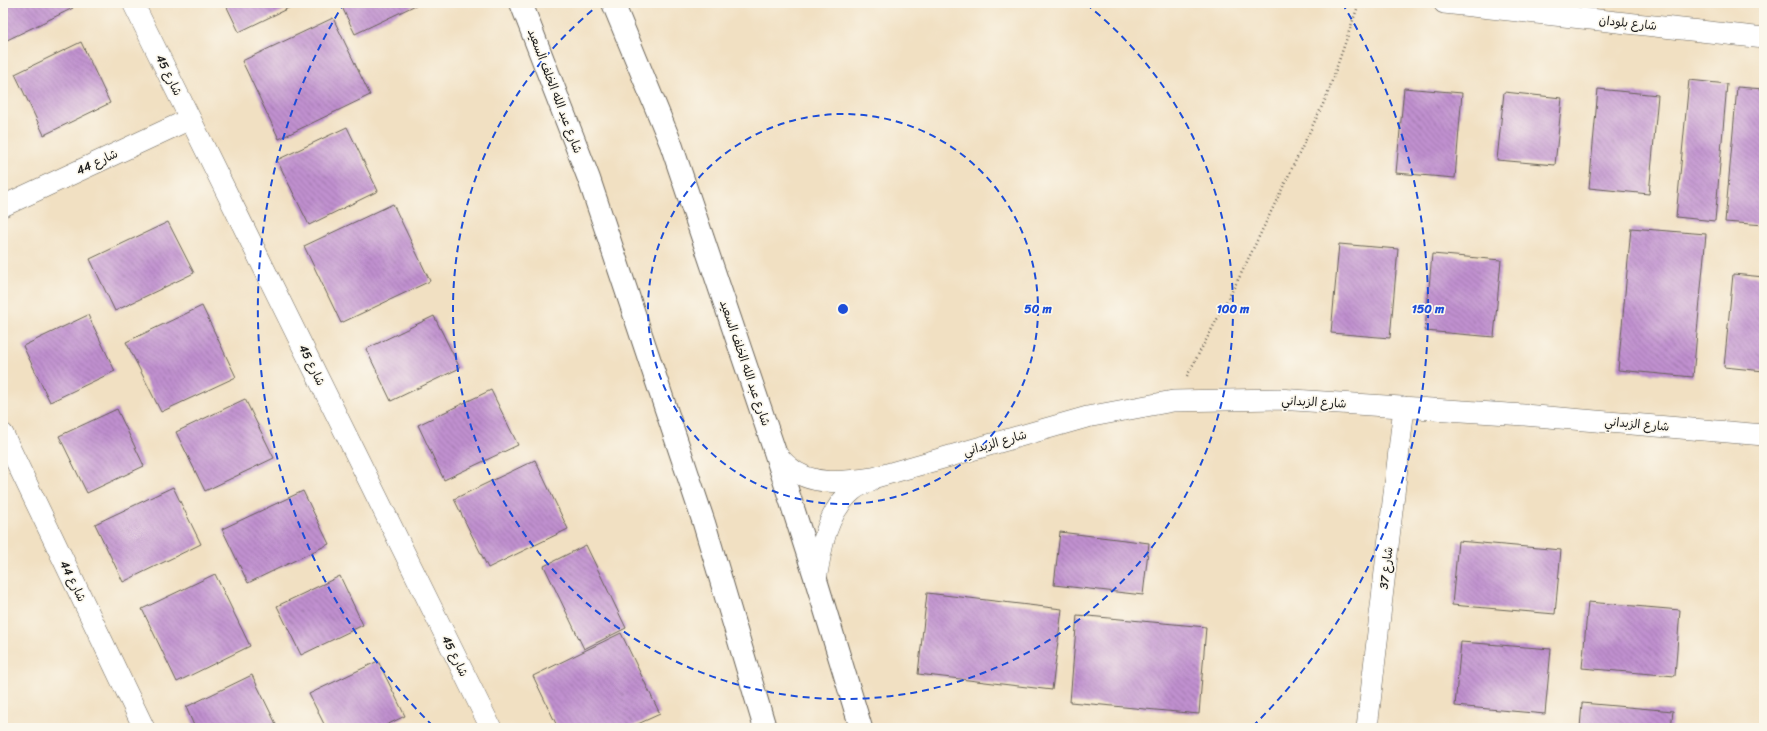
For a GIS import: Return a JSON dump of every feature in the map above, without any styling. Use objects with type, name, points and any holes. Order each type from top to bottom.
[{"type":"main road","name":"شارع عبد الله الخلف السعيد","points":[[522,3],[589,179],[700,508],[765,728]]},
{"type":"main road","name":"شارع عبد الله الخلف السعيد","points":[[613,3],[671,144],[775,452],[861,728]]},
{"type":"street","name":"شارع 45","points":[[133,3],[491,728]]},
{"type":"street","name":"شارع بلودان","points":[[1444,3],[1764,38]]},
{"type":"street","name":"شارع 44","points":[[3,206],[190,119]]},
{"type":"street","name":"شارع الزبداني","points":[[775,452],[789,467],[805,476],[848,482],[873,478],[1087,417],[1173,401],[1278,400],[1404,407],[1524,415],[1764,435]]},
{"type":"street","name":"شارع 37","points":[[1368,728],[1404,407]]},
{"type":"street","name":"شارع 44","points":[[3,434],[144,728]]},
{"type":"street","name":"شارع الزبداني","points":[[816,580],[827,529],[836,512],[852,491],[873,478]]},
{"type":"path","points":[[1173,401],[1240,276],[1326,98],[1359,3]]},
{"type":"building","points":[[3,3],[70,3],[73,8],[3,42]]},
{"type":"building","points":[[225,3],[299,3],[239,32]]},
{"type":"building","points":[[340,3],[420,3],[355,34]]},
{"type":"building","points":[[333,18],[370,95],[279,139],[242,61]]},
{"type":"building","points":[[81,42],[110,103],[44,135],[15,74]]},
{"type":"building","points":[[1689,80],[1727,84],[1715,221],[1676,217]]},
{"type":"building","points":[[1737,87],[1764,89],[1764,225],[1725,222]]},
{"type":"building","points":[[1404,88],[1462,93],[1455,178],[1396,173]]},
{"type":"building","points":[[1598,89],[1658,95],[1649,194],[1589,188]]},
{"type":"building","points":[[1504,92],[1562,98],[1555,165],[1497,160]]},
{"type":"building","points":[[347,127],[378,191],[309,225],[277,160]]},
{"type":"building","points":[[393,204],[430,281],[341,323],[304,246]]},
{"type":"building","points":[[168,222],[194,273],[115,311],[90,259]]},
{"type":"building","points":[[1631,228],[1706,234],[1693,377],[1618,370]]},
{"type":"building","points":[[1339,244],[1398,249],[1390,338],[1331,333]]},
{"type":"building","points":[[1432,254],[1501,260],[1494,337],[1425,331]]},
{"type":"building","points":[[1733,274],[1764,277],[1764,371],[1724,367]]},
{"type":"building","points":[[202,306],[236,377],[161,412],[126,342]]},
{"type":"building","points":[[88,315],[115,371],[50,402],[23,346]]},
{"type":"building","points":[[434,316],[460,368],[391,401],[366,349]]},
{"type":"building","points":[[491,390],[518,445],[444,480],[418,425]]},
{"type":"building","points":[[245,399],[274,458],[205,491],[176,432]]},
{"type":"building","points":[[117,409],[144,466],[87,493],[59,436]]},
{"type":"building","points":[[535,460],[568,529],[488,568],[454,499]]},
{"type":"building","points":[[173,487],[201,544],[123,582],[95,524]]},
{"type":"building","points":[[303,491],[329,544],[248,583],[222,529]]},
{"type":"building","points":[[1060,532],[1149,543],[1143,595],[1054,585]]},
{"type":"building","points":[[1458,541],[1561,550],[1555,614],[1452,605]]},
{"type":"building","points":[[586,545],[626,628],[584,649],[544,566]]},
{"type":"building","points":[[215,574],[250,646],[177,682],[142,609]]},
{"type":"building","points":[[340,576],[363,625],[301,655],[277,606]]},
{"type":"building","points":[[927,593],[1062,609],[1052,690],[918,674]]},
{"type":"building","points":[[1588,602],[1680,610],[1675,676],[1582,668]]},
{"type":"building","points":[[1077,615],[1206,627],[1199,714],[1070,702]]},
{"type":"building","points":[[621,633],[660,714],[629,728],[558,728],[533,676]]},
{"type":"building","points":[[1461,642],[1551,649],[1545,714],[1455,706]]},
{"type":"building","points":[[378,661],[405,716],[380,728],[326,728],[309,694]]},
{"type":"building","points":[[252,675],[276,724],[268,728],[195,728],[186,707]]},
{"type":"building","points":[[1582,703],[1673,711],[1671,728],[1580,728]]}]
